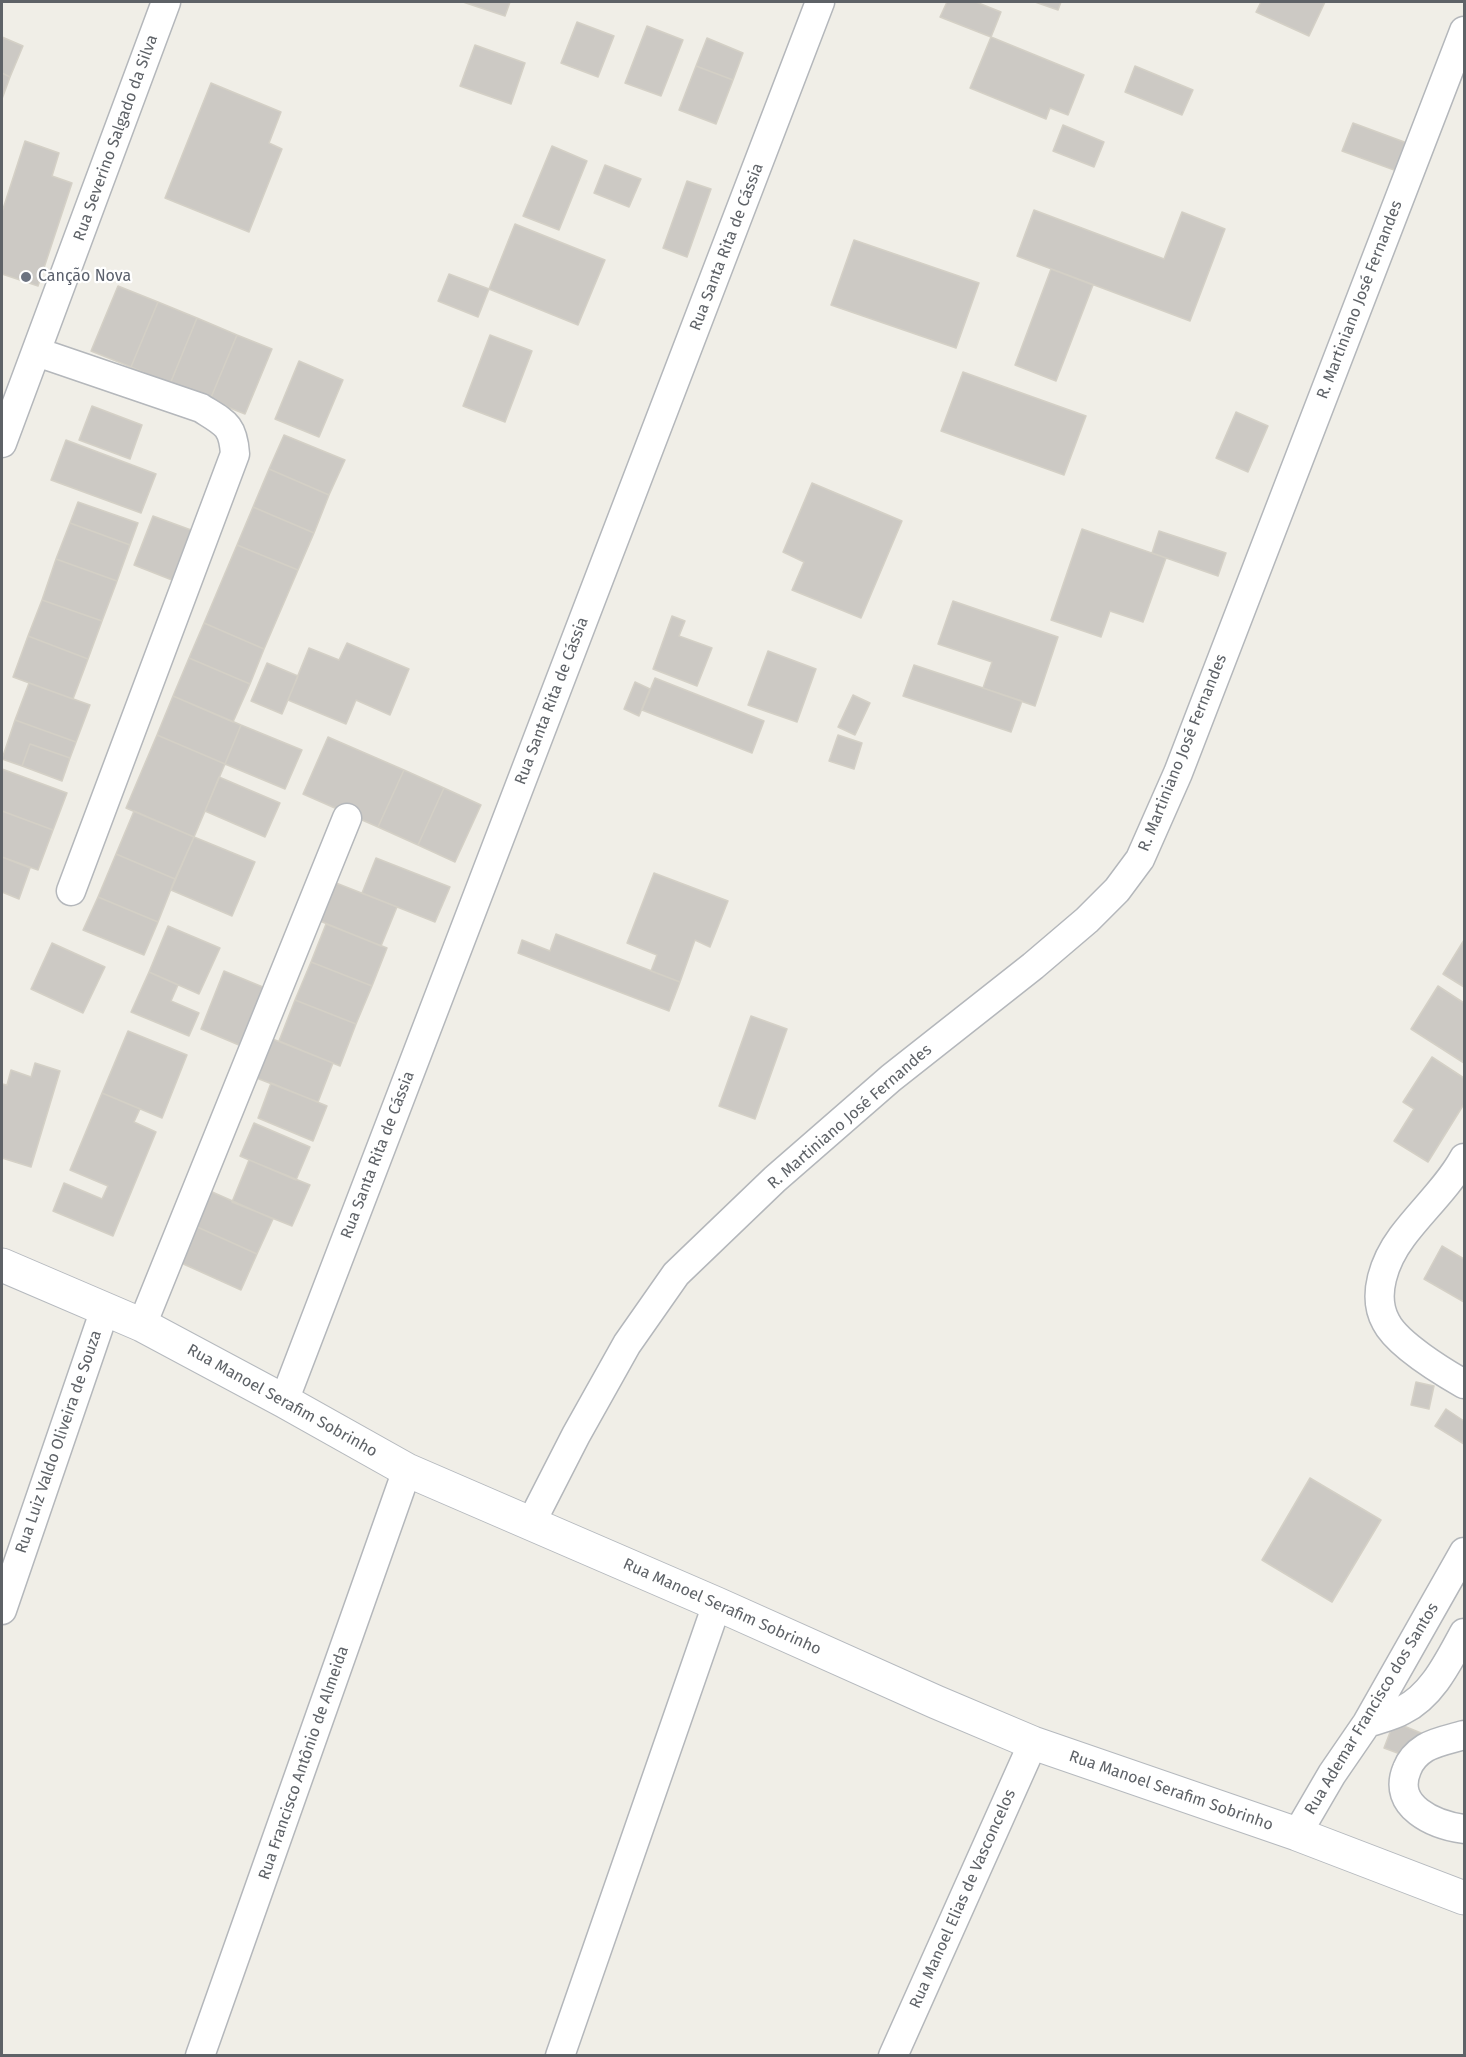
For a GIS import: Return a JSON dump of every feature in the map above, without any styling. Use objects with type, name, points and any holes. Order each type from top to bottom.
[{"type":"street","name":"Rua Severino Salgado da Silva","points":[[2,443],[166,2]]},
{"type":"street","name":"Rua Santa Rita de Cássia","points":[[284,1401],[820,2]]},
{"type":"street","name":"R. Martiniano José Fernandes","points":[[531,1523],[576,1435],[627,1344],[676,1274],[775,1179],[891,1078],[1033,966],[1087,920],[1117,890],[1140,859],[1178,773],[1464,31]]},
{"type":"street","points":[[37,352],[201,408],[223,421],[234,435],[235,454],[71,891]]},
{"type":"street","points":[[142,1325],[347,818]]},
{"type":"street","points":[[1464,1158],[1435,1199],[1402,1238],[1385,1267],[1378,1295],[1386,1323],[1409,1348],[1464,1384]]},
{"type":"street","name":"Rua Manoel Serafim Sobrinho","points":[[2,1265],[142,1325],[407,1470],[717,1604],[917,1694],[1033,1743],[1297,1834],[1464,1898]]},
{"type":"street","name":"Rua Luiz Valdo Oliveira de Souza","points":[[2,1610],[105,1309]]},
{"type":"street","name":"Rua Francisco Antônio de Almeida","points":[[200,2055],[407,1470]]},
{"type":"street","name":"Rua Ademar Francisco dos Santos","points":[[1297,1834],[1332,1774],[1367,1723],[1464,1552]]},
{"type":"street","points":[[560,2055],[717,1604]]},
{"type":"street","points":[[1367,1723],[1404,1710],[1423,1696],[1444,1669],[1464,1633]]},
{"type":"street","points":[[1464,1735],[1440,1741],[1424,1749],[1410,1762],[1404,1778],[1404,1793],[1426,1817],[1445,1826],[1464,1829]]},
{"type":"street","name":"Rua Manoel Elias de Vasconcelos","points":[[893,2055],[1033,1743]]},
{"type":"building","points":[[463,2],[510,2],[505,16]]},
{"type":"building","points":[[947,2],[976,2],[1001,12],[991,37],[940,17]]},
{"type":"building","points":[[1035,2],[1061,2],[1058,10]]},
{"type":"building","points":[[1261,2],[1325,2],[1309,36],[1256,12]]},
{"type":"building","points":[[577,22],[614,36],[598,77],[561,63]]},
{"type":"building","points":[[647,26],[683,40],[661,96],[625,83]]},
{"type":"building","points":[[2,37],[23,46],[10,77],[2,73]]},
{"type":"building","points":[[991,37],[1084,75],[1068,115],[1050,108],[1046,119],[970,88]]},
{"type":"building","points":[[707,38],[743,53],[733,80],[696,66]]},
{"type":"building","points":[[475,45],[525,63],[511,104],[460,86]]},
{"type":"building","points":[[696,66],[733,80],[716,124],[679,110]]},
{"type":"building","points":[[1135,66],[1193,90],[1182,115],[1125,92]]},
{"type":"building","points":[[2,73],[10,77],[2,99]]},
{"type":"building","points":[[211,83],[281,112],[269,143],[282,149],[249,232],[165,198]]},
{"type":"building","points":[[1353,123],[1407,143],[1397,171],[1342,151]]},
{"type":"building","points":[[1063,125],[1104,142],[1094,167],[1053,151]]},
{"type":"building","points":[[25,141],[59,153],[52,176],[72,183],[38,286],[2,274],[2,212]]},
{"type":"building","points":[[552,146],[587,161],[559,230],[523,216]]},
{"type":"building","points":[[605,165],[641,179],[629,207],[594,193]]},
{"type":"building","points":[[687,181],[711,189],[687,257],[663,248]]},
{"type":"building","points":[[1034,210],[1164,259],[1182,212],[1225,229],[1190,321],[1017,256]]},
{"type":"building","points":[[515,224],[605,260],[578,325],[489,289]]},
{"type":"building","points":[[854,240],[979,283],[956,348],[831,305]]},
{"type":"building","points":[[1051,269],[1093,285],[1056,381],[1015,365]]},
{"type":"building","points":[[449,274],[489,289],[478,317],[438,301]]},
{"type":"building","points":[[118,286],[158,302],[131,367],[91,351]]},
{"type":"building","points":[[158,302],[197,318],[170,384],[131,367]]},
{"type":"building","points":[[197,318],[237,335],[210,400],[170,384]]},
{"type":"building","points":[[237,335],[272,349],[245,414],[210,400]]},
{"type":"building","points":[[490,335],[532,351],[505,422],[463,406]]},
{"type":"building","points":[[299,361],[343,380],[319,437],[275,419]]},
{"type":"building","points":[[963,372],[1086,416],[1064,475],[941,431]]},
{"type":"building","points":[[92,406],[142,425],[130,459],[79,440]]},
{"type":"building","points":[[1236,412],[1268,426],[1248,472],[1216,458]]},
{"type":"building","points":[[284,435],[345,460],[329,495],[269,469]]},
{"type":"building","points":[[66,440],[156,474],[141,513],[51,480]]},
{"type":"building","points":[[269,469],[329,495],[314,533],[253,507]]},
{"type":"building","points":[[812,483],[902,521],[861,618],[792,590],[804,562],[783,552]]},
{"type":"building","points":[[78,502],[138,523],[130,545],[70,523]]},
{"type":"building","points":[[253,507],[314,533],[298,570],[237,545]]},
{"type":"building","points":[[153,516],[191,530],[172,580],[134,565]]},
{"type":"building","points":[[70,523],[130,545],[117,581],[56,559]]},
{"type":"building","points":[[1082,529],[1166,558],[1143,622],[1110,611],[1101,637],[1051,620]]},
{"type":"building","points":[[1159,531],[1226,553],[1218,576],[1152,553]]},
{"type":"building","points":[[237,545],[298,570],[264,649],[204,623]]},
{"type":"building","points":[[56,559],[117,581],[102,621],[42,600]]},
{"type":"building","points":[[42,600],[102,621],[88,659],[28,636]]},
{"type":"building","points":[[953,601],[1058,637],[1035,706],[983,688],[992,662],[938,644]]},
{"type":"building","points":[[672,616],[685,621],[679,636],[712,648],[697,686],[653,669]]},
{"type":"building","points":[[204,623],[264,649],[250,684],[189,658]]},
{"type":"building","points":[[28,636],[88,659],[73,699],[13,677]]},
{"type":"building","points":[[347,643],[409,669],[390,715],[356,700],[346,724],[288,700],[309,648],[339,660]]},
{"type":"building","points":[[768,651],[816,669],[797,722],[748,705]]},
{"type":"building","points":[[189,658],[250,684],[233,722],[173,696]]},
{"type":"building","points":[[267,663],[298,676],[282,714],[251,701]]},
{"type":"building","points":[[914,665],[1022,701],[1011,732],[903,696]]},
{"type":"building","points":[[655,678],[764,721],[752,753],[642,710]]},
{"type":"building","points":[[635,682],[650,689],[639,716],[624,709]]},
{"type":"building","points":[[29,683],[90,705],[76,742],[15,720]]},
{"type":"building","points":[[853,695],[870,703],[855,735],[838,727]]},
{"type":"building","points":[[173,696],[241,725],[225,764],[157,735]]},
{"type":"building","points":[[15,720],[76,742],[70,758],[30,744],[22,766],[2,759]]},
{"type":"building","points":[[241,725],[302,750],[285,789],[225,764]]},
{"type":"building","points":[[157,735],[225,764],[194,837],[126,808]]},
{"type":"building","points":[[838,735],[862,743],[854,769],[829,761]]},
{"type":"building","points":[[328,737],[404,770],[378,827],[303,794]]},
{"type":"building","points":[[30,744],[70,758],[62,781],[22,766]]},
{"type":"building","points":[[2,769],[67,793],[53,830],[2,811]]},
{"type":"building","points":[[404,770],[444,788],[418,845],[378,827]]},
{"type":"building","points":[[219,777],[280,803],[265,837],[205,811]]},
{"type":"building","points":[[444,788],[481,805],[455,862],[418,845]]},
{"type":"building","points":[[2,811],[53,830],[38,870],[2,857]]},
{"type":"building","points":[[134,811],[194,837],[175,879],[116,854]]},
{"type":"building","points":[[194,837],[255,862],[232,916],[171,890]]},
{"type":"building","points":[[116,854],[175,879],[158,922],[98,897]]},
{"type":"building","points":[[2,857],[30,868],[19,899],[2,892]]},
{"type":"building","points":[[376,858],[450,887],[435,922],[362,893]]},
{"type":"building","points":[[654,873],[728,901],[710,947],[695,940],[680,982],[651,971],[657,955],[627,943]]},
{"type":"building","points":[[336,883],[397,907],[381,946],[320,921]]},
{"type":"building","points":[[98,897],[158,922],[144,955],[83,930]]},
{"type":"building","points":[[326,924],[387,948],[372,986],[311,962]]},
{"type":"building","points":[[168,926],[220,948],[199,994],[149,972]]},
{"type":"building","points":[[556,934],[680,982],[669,1011],[518,953],[522,940],[550,951]]},
{"type":"building","points":[[1464,940],[1464,987],[1443,974]]},
{"type":"building","points":[[52,943],[105,967],[83,1013],[31,989]]},
{"type":"building","points":[[311,962],[372,986],[356,1024],[295,1000]]},
{"type":"building","points":[[224,971],[270,990],[246,1048],[201,1029]]},
{"type":"building","points":[[149,972],[178,985],[171,1001],[199,1013],[189,1036],[131,1012]]},
{"type":"building","points":[[1438,986],[1464,1003],[1464,1063],[1411,1029]]},
{"type":"building","points":[[295,1000],[356,1024],[340,1066],[279,1041]]},
{"type":"building","points":[[751,1016],[787,1029],[755,1119],[719,1106]]},
{"type":"building","points":[[128,1031],[187,1055],[162,1118],[102,1093]]},
{"type":"building","points":[[270,1038],[333,1063],[318,1102],[254,1077]]},
{"type":"building","points":[[1432,1057],[1464,1078],[1464,1104],[1428,1162],[1394,1141],[1414,1109],[1403,1102]]},
{"type":"building","points":[[35,1063],[60,1071],[31,1167],[2,1158],[2,1084],[7,1085],[11,1070],[31,1077]]},
{"type":"building","points":[[271,1083],[327,1106],[313,1141],[258,1118]]},
{"type":"building","points":[[102,1093],[140,1109],[134,1122],[156,1132],[113,1236],[53,1211],[64,1183],[102,1199],[108,1186],[70,1170]]},
{"type":"building","points":[[254,1123],[310,1147],[296,1180],[240,1156]]},
{"type":"building","points":[[249,1160],[310,1185],[292,1226],[232,1202]]},
{"type":"building","points":[[210,1191],[273,1219],[257,1254],[195,1226]]},
{"type":"building","points":[[195,1226],[257,1254],[241,1290],[179,1262]]},
{"type":"building","points":[[1442,1246],[1464,1259],[1464,1302],[1424,1279]]},
{"type":"building","points":[[1416,1382],[1434,1386],[1429,1409],[1411,1405]]},
{"type":"building","points":[[1446,1409],[1464,1421],[1464,1444],[1435,1426]]},
{"type":"building","points":[[1310,1478],[1381,1520],[1332,1602],[1262,1560]]},
{"type":"building","points":[[1394,1722],[1421,1733],[1411,1758],[1384,1748]]},
{"type":"place","name":"Canção Nova","points":[[26,277]]}]
